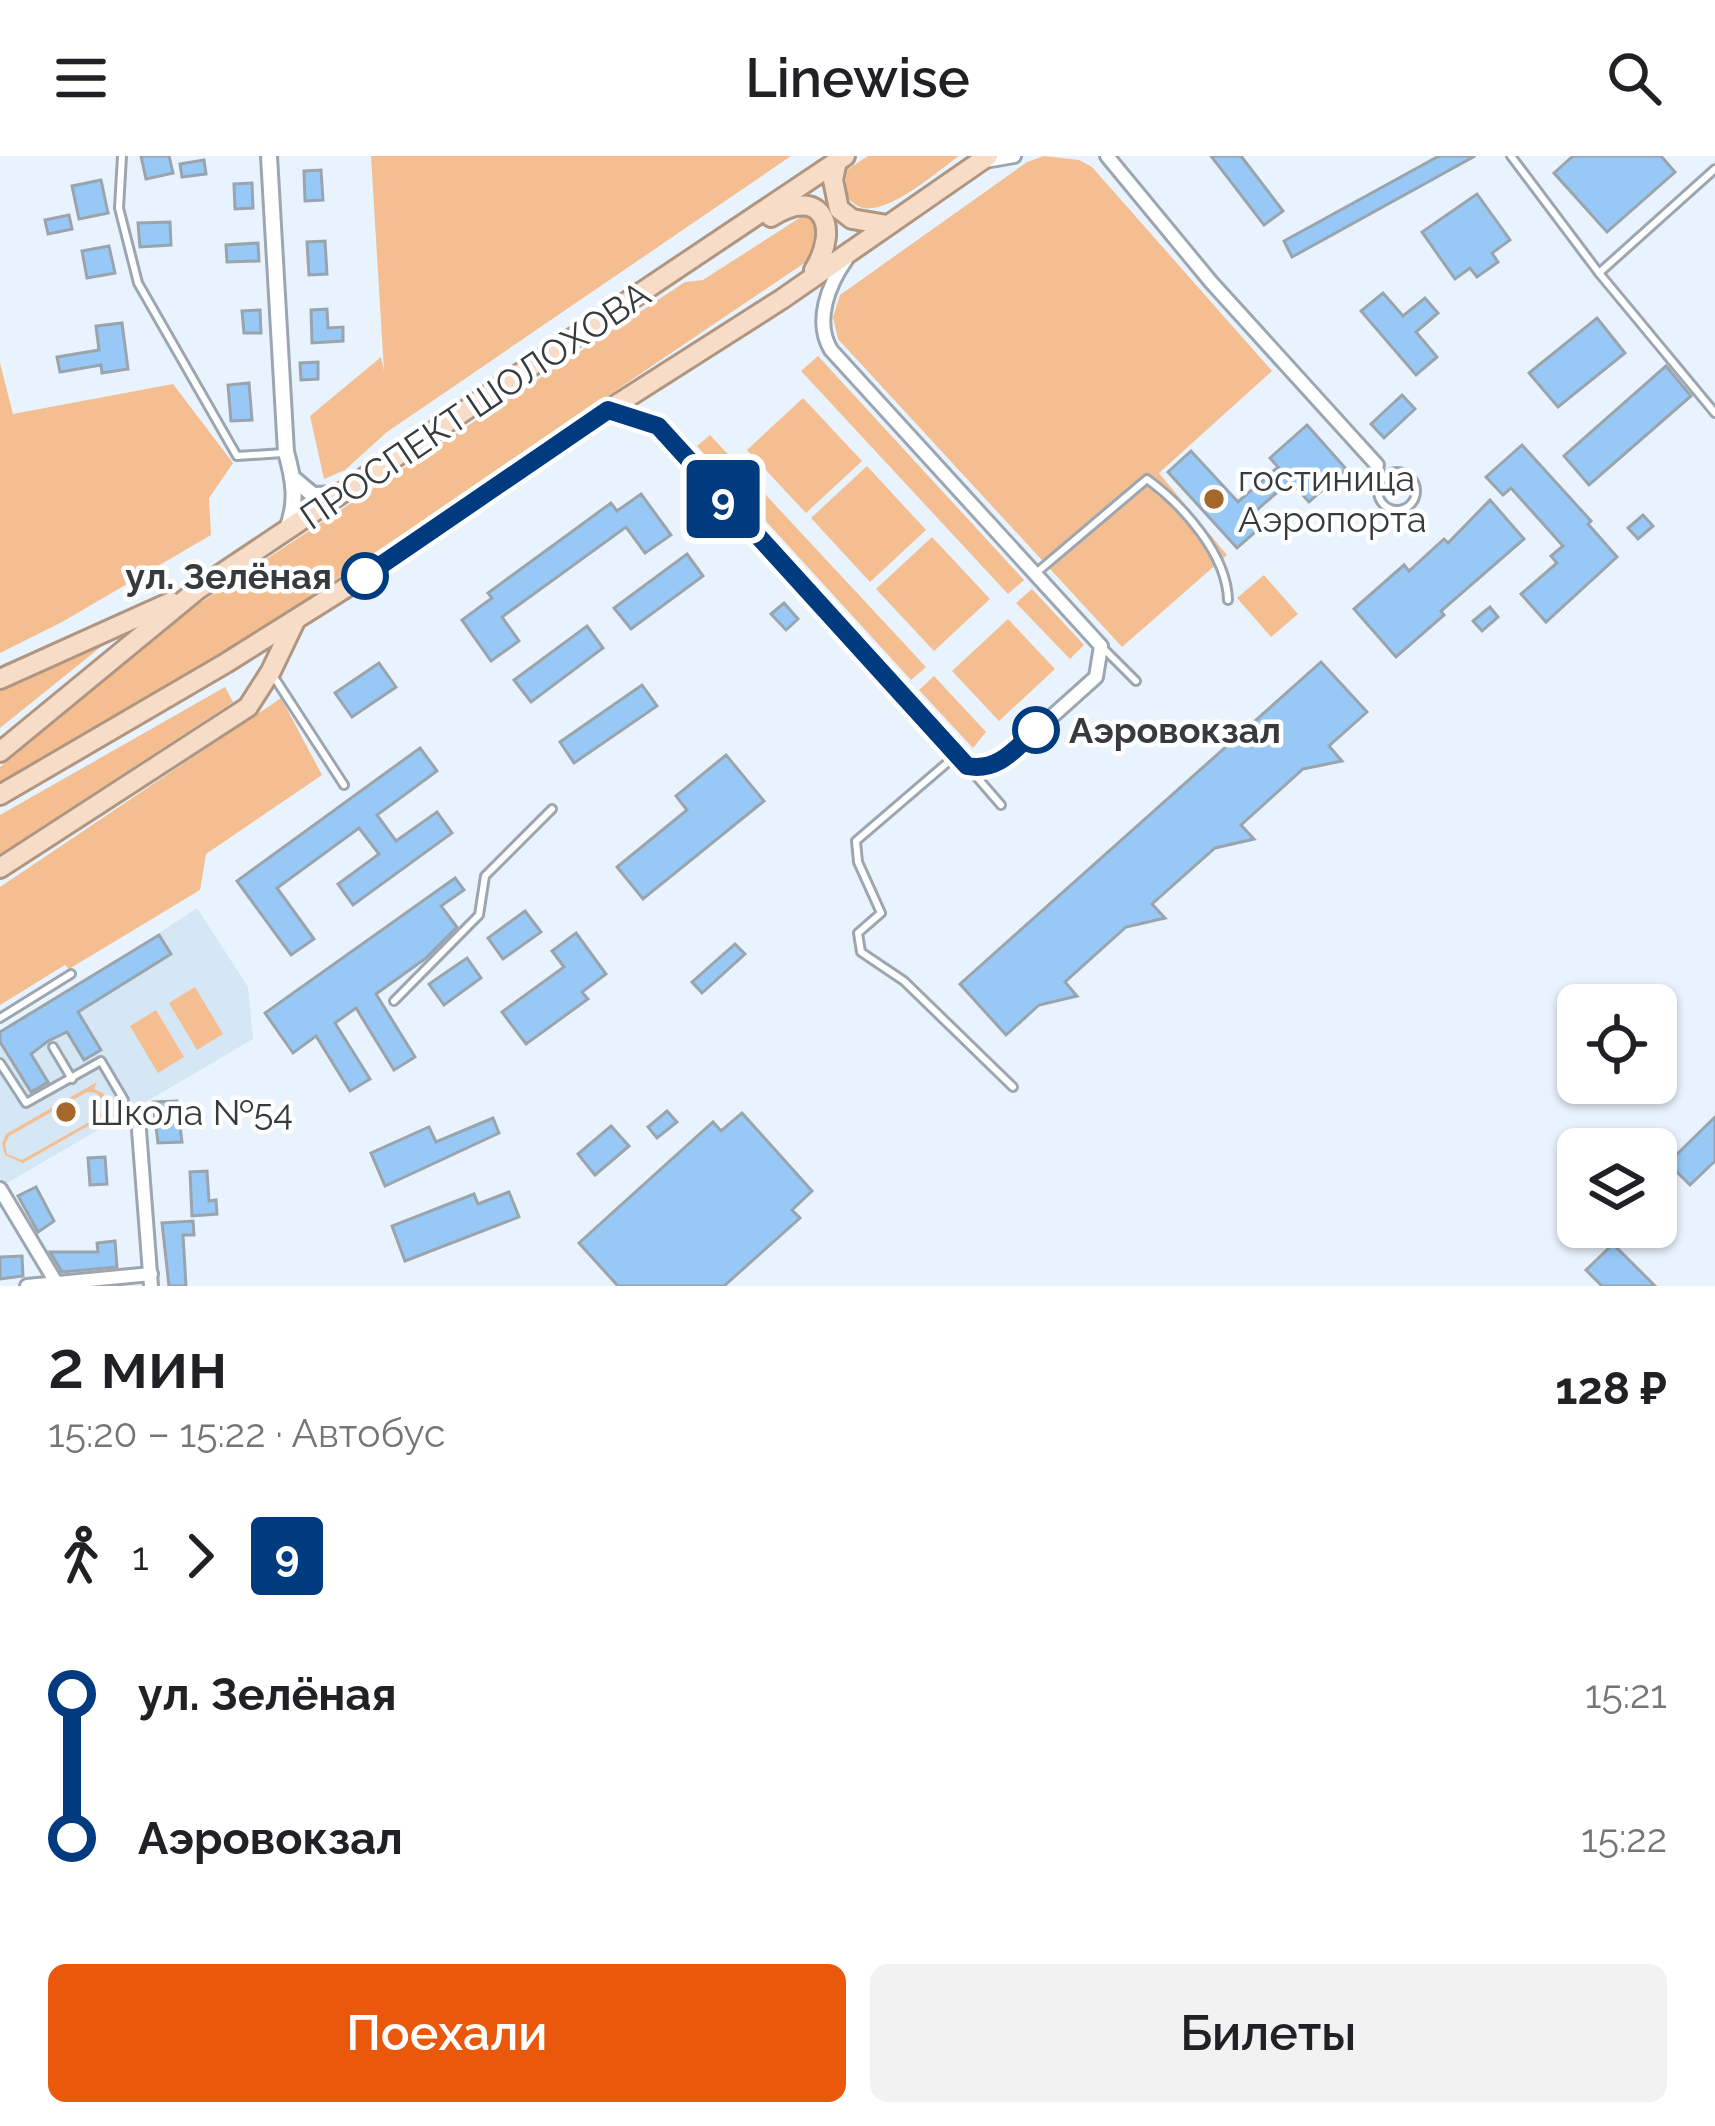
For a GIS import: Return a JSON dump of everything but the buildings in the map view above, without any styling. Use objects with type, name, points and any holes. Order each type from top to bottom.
[{"type":"main road","points":[[0,795],[390,560],[982,158]]},
{"type":"main road","points":[[841,159],[833,181],[839,209],[851,219],[887,225]]},
{"type":"main road","name":"ПРОСПЕКТ ШОЛОХОВА","points":[[0,752],[197,590],[841,159]]},
{"type":"main road","points":[[726,237],[743,235],[784,209],[806,206],[824,216],[829,231],[825,251],[808,280]]},
{"type":"main road","points":[[0,679],[197,590]]},
{"type":"main road","points":[[0,868],[248,707],[296,618]]},
{"type":"street","points":[[269,156],[286,452],[294,479],[293,514],[286,532]]},
{"type":"street","points":[[982,158],[1014,156]]},
{"type":"street","points":[[1091,156],[1108,158],[1211,282],[1382,470]]},
{"type":"street","points":[[608,410],[658,426],[962,760],[990,766],[1096,677],[1101,646],[824,338],[821,326],[831,289],[855,248]]},
{"type":"street","points":[[294,479],[313,495],[343,494]]},
{"type":"street","points":[[27,1286],[151,1280],[139,1130]]},
{"type":"street","points":[[0,1189],[57,1284]]},
{"type":"lane","points":[[122,156],[119,208],[138,284],[237,456],[286,452]]},
{"type":"lane","points":[[1511,156],[1599,273],[1715,413]]},
{"type":"lane","points":[[1599,273],[1715,169]]},
{"type":"lane","points":[[1382,470],[1397,471],[1415,482],[1418,491],[1408,508],[1397,511],[1380,501],[1382,470]]},
{"type":"lane","points":[[1035,573],[1147,479],[1214,550],[1227,576],[1228,600]]},
{"type":"lane","points":[[1101,646],[1136,681]]},
{"type":"lane","points":[[271,671],[344,785]]},
{"type":"lane","points":[[1001,805],[962,760],[856,841],[858,862],[880,913],[858,933],[861,952],[904,981],[1013,1087]]},
{"type":"lane","points":[[394,1001],[478,916],[485,876],[552,809]]},
{"type":"lane","points":[[0,1018],[71,974]]},
{"type":"lane","points":[[53,1047],[72,1078]]},
{"type":"lane","points":[[0,1063],[26,1103],[101,1061],[124,1100]]},
{"type":"shaded area","points":[[371,156],[791,156],[387,432],[345,470],[324,479],[310,416],[381,357],[384,371]]},
{"type":"shaded area","points":[[868,156],[959,156],[894,201],[867,208],[852,202],[845,184],[848,169]]},
{"type":"shaded area","points":[[1044,156],[1079,160],[1092,167],[1272,371],[1159,473],[1227,555],[1122,647],[838,339],[833,317],[840,295],[1027,162]]},
{"type":"shaded area","points":[[804,215],[814,219],[819,229],[812,256],[803,264],[163,696],[0,787],[0,767],[176,619],[685,282],[703,280]]},
{"type":"shaded area","points":[[818,356],[1024,580],[1008,594],[801,371]]},
{"type":"shaded area","points":[[0,363],[13,414],[173,384],[233,463],[209,498],[211,535],[0,653]]},
{"type":"shaded area","points":[[803,398],[862,461],[806,513],[747,450]]},
{"type":"shaded area","points":[[710,435],[926,667],[911,680],[697,446]]},
{"type":"shaded area","points":[[867,466],[926,530],[870,582],[811,518]]},
{"type":"shaded area","points":[[932,537],[990,599],[934,651],[876,589]]},
{"type":"shaded area","points":[[1264,575],[1298,614],[1271,637],[1237,598]]},
{"type":"shaded area","points":[[1032,589],[1084,645],[1070,659],[1016,603]]},
{"type":"shaded area","points":[[1008,619],[1055,669],[999,721],[952,671]]},
{"type":"shaded area","points":[[107,642],[0,728],[0,691]]},
{"type":"shaded area","points":[[934,676],[986,732],[973,748],[919,690]]},
{"type":"shaded area","points":[[225,687],[233,702],[0,854],[0,815]]},
{"type":"shaded area","points":[[281,698],[322,775],[206,854],[200,890],[0,1005],[0,887]]},
{"type":"shaded area","name":"Школа №54","points":[[197,908],[248,987],[253,1039],[4,1185],[0,1178],[0,1032],[12,1025],[14,1029]]},
{"type":"shaded area","points":[[195,987],[223,1034],[197,1050],[169,1003]]},
{"type":"shaded area","points":[[156,1010],[184,1057],[158,1073],[130,1026]]},
{"type":"shaded area","points":[[97,1082],[94,1089],[103,1093],[108,1104],[102,1118],[23,1163],[5,1155],[2,1144],[6,1134]],"holes":[[[87,1092],[103,1100],[100,1116],[22,1160],[7,1154],[9,1136]]]},
{"type":"bus line","name":"9","points":[[365,576],[608,410],[658,426],[967,766],[1001,762],[1036,730]]},
{"type":"place","name":"гостиница Аэропорта","points":[[1214,499]]},
{"type":"place","name":"ул. Зелёная","points":[[365,576]]},
{"type":"place","name":"Аэровокзал","points":[[1036,730]]},
{"type":"place","name":"Школа №54","points":[[66,1112]]}]
